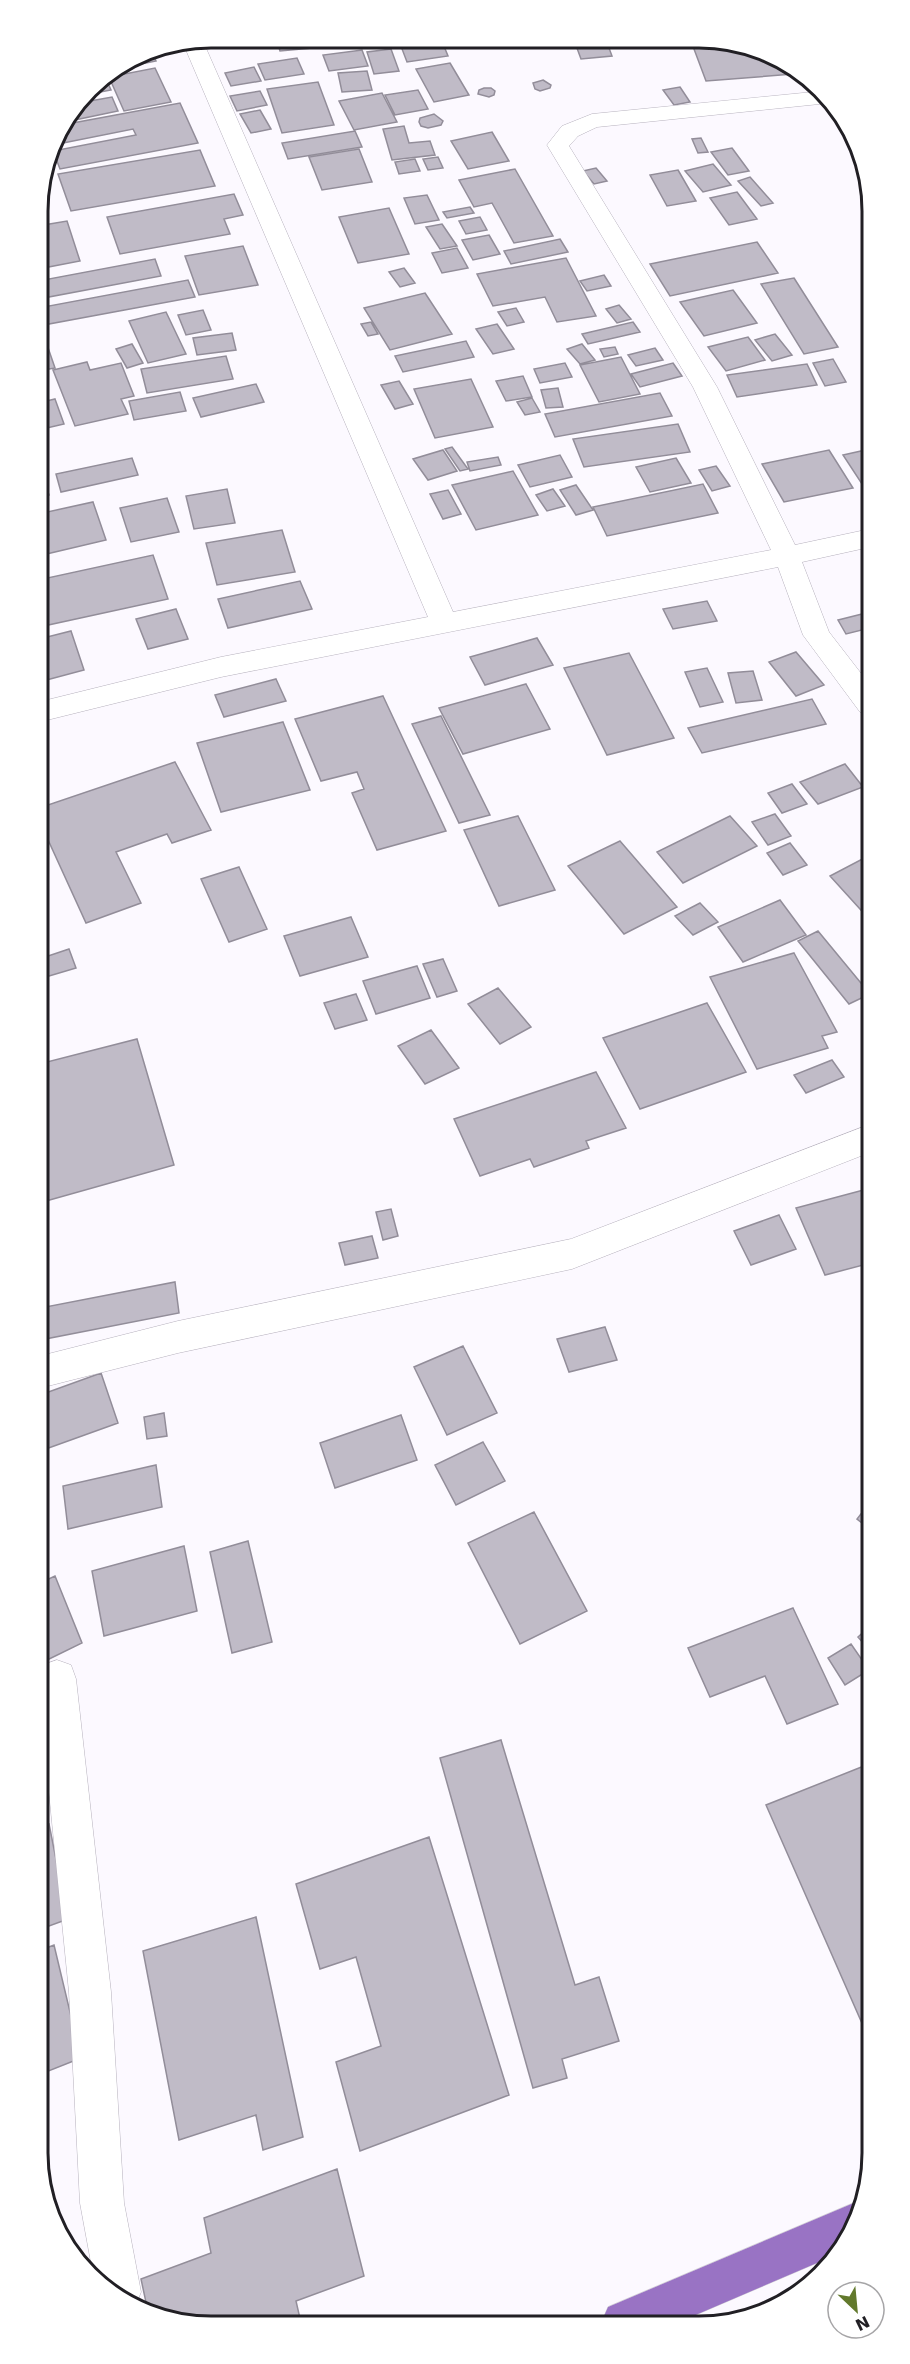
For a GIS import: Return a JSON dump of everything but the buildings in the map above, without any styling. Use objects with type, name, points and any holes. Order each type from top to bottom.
[{"type":"highway","points":[[640,2316],[843,2230]]},
{"type":"street","points":[[196,49],[444,623]]},
{"type":"street","points":[[816,98],[592,121],[570,131],[558,145],[705,387],[787,556],[817,635],[862,694]]},
{"type":"street","points":[[48,710],[221,667],[862,540]]},
{"type":"street","points":[[48,1370],[178,1337],[572,1254],[862,1141]]},
{"type":"street","points":[[57,1679],[90,1992],[102,2203],[118,2286]]}]
